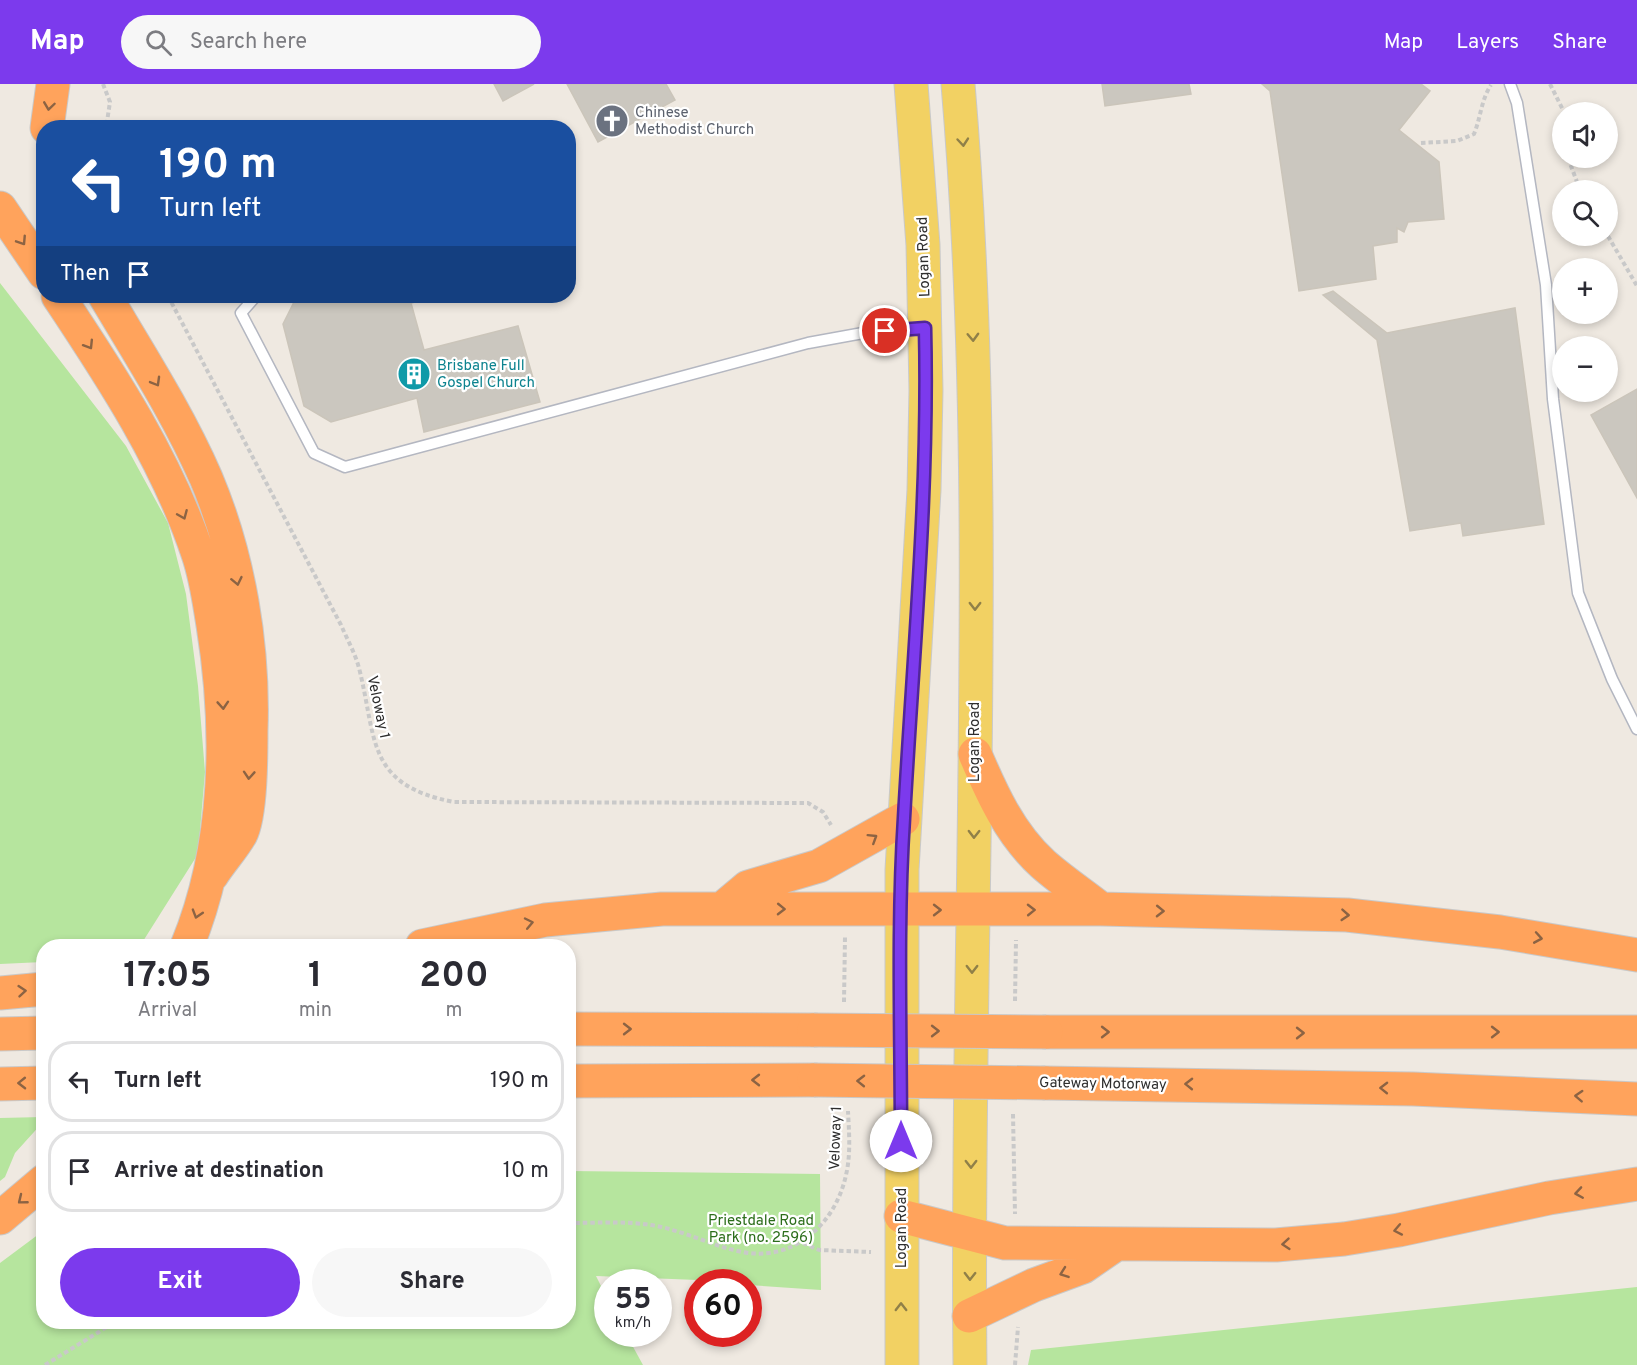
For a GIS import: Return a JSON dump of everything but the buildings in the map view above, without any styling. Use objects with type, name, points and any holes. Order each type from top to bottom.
[{"type":"highway","points":[[48,120],[53,84]]},
{"type":"highway","points":[[0,208],[36,261]]},
{"type":"highway","points":[[62,303],[135,418],[165,472],[199,556],[216,644],[225,730],[222,780],[208,881],[189,939]]},
{"type":"highway","points":[[109,303],[162,393],[206,479],[225,533],[246,627],[252,708],[247,802],[242,832],[208,881]]},
{"type":"highway","points":[[975,754],[994,798],[1018,835],[1042,864],[1101,909]]},
{"type":"highway","points":[[723,908],[748,887],[819,867],[903,819]]},
{"type":"highway","points":[[455,939],[545,920],[662,909],[972,911],[1101,909],[1347,915],[1500,932],[1637,955]]},
{"type":"highway","points":[[0,993],[36,990]]},
{"type":"highway","points":[[576,1029],[1637,1032]]},
{"type":"highway","points":[[0,1034],[36,1033]]},
{"type":"highway","name":"Gateway Motorway","points":[[576,1081],[814,1080],[1413,1089],[1637,1099]]},
{"type":"highway","points":[[0,1084],[36,1083]]},
{"type":"highway","points":[[901,1216],[1005,1243],[1276,1245],[1344,1239],[1399,1230],[1549,1198],[1637,1184]]},
{"type":"highway","points":[[0,1218],[36,1188]]},
{"type":"highway","points":[[969,1316],[1034,1285],[1083,1267],[1115,1245]]},
{"type":"main road","name":"Logan Road","points":[[902,1365],[901,910],[903,819],[924,490],[925,328],[922,234],[911,84]]},
{"type":"main road","name":"Logan Road","points":[[958,84],[971,268],[975,393],[975,754],[970,1365]]},
{"type":"lane","points":[[1510,84],[1517,103],[1546,285],[1553,399],[1578,592],[1612,679],[1637,729]]},
{"type":"lane","points":[[250,303],[241,314],[314,453],[345,467],[808,344],[863,333],[925,328]]},
{"type":"path","points":[[103,84],[110,102],[107,120]]},
{"type":"path","points":[[1421,143],[1457,141],[1474,134],[1482,116],[1483,96],[1492,84]]},
{"type":"path","points":[[1550,84],[1559,102]]},
{"type":"path","points":[[1614,246],[1637,286]]},
{"type":"path","name":"Veloway 1","points":[[172,303],[341,625],[358,667],[371,735],[378,754],[400,780],[416,790],[454,802],[808,803],[823,812],[834,831]]},
{"type":"path","points":[[844,1014],[842,967],[845,935]]},
{"type":"path","name":"Veloway 1","points":[[576,1223],[652,1225],[748,1252],[780,1253],[802,1243],[839,1196],[846,1177],[849,1142],[848,1107]]},
{"type":"path","points":[[802,1243],[819,1250],[871,1252]]},
{"type":"path","points":[[1015,1365],[1019,1318]]},
{"type":"path","points":[[45,1365],[104,1329]]},
{"type":"green space","points":[[0,283],[126,446],[168,523],[186,594],[198,686],[205,772],[198,854],[144,939],[36,939],[36,962],[0,964]]},
{"type":"green space","points":[[36,1117],[36,1130],[15,1153],[5,1177],[0,1181],[0,1118]]},
{"type":"green space","name":"Priestdale Road Park (no. 2596)","points":[[576,1171],[820,1174],[821,1290],[762,1286],[762,1269],[684,1269],[684,1279],[672,1279],[672,1269],[594,1269],[594,1347],[633,1347],[643,1365],[0,1365],[0,1263],[36,1236],[36,1329],[576,1329]]},
{"type":"green space","points":[[1637,1287],[1637,1365],[1028,1365],[1031,1350]]},
{"type":"place","name":"Chinese Methodist Church","points":[[612,121]]},
{"type":"place","name":"Brisbane Full Gospel Church","points":[[414,374]]},
{"type":"route","points":[[885,331],[925,328],[926,390],[920,583],[903,819],[901,1141]]}]
